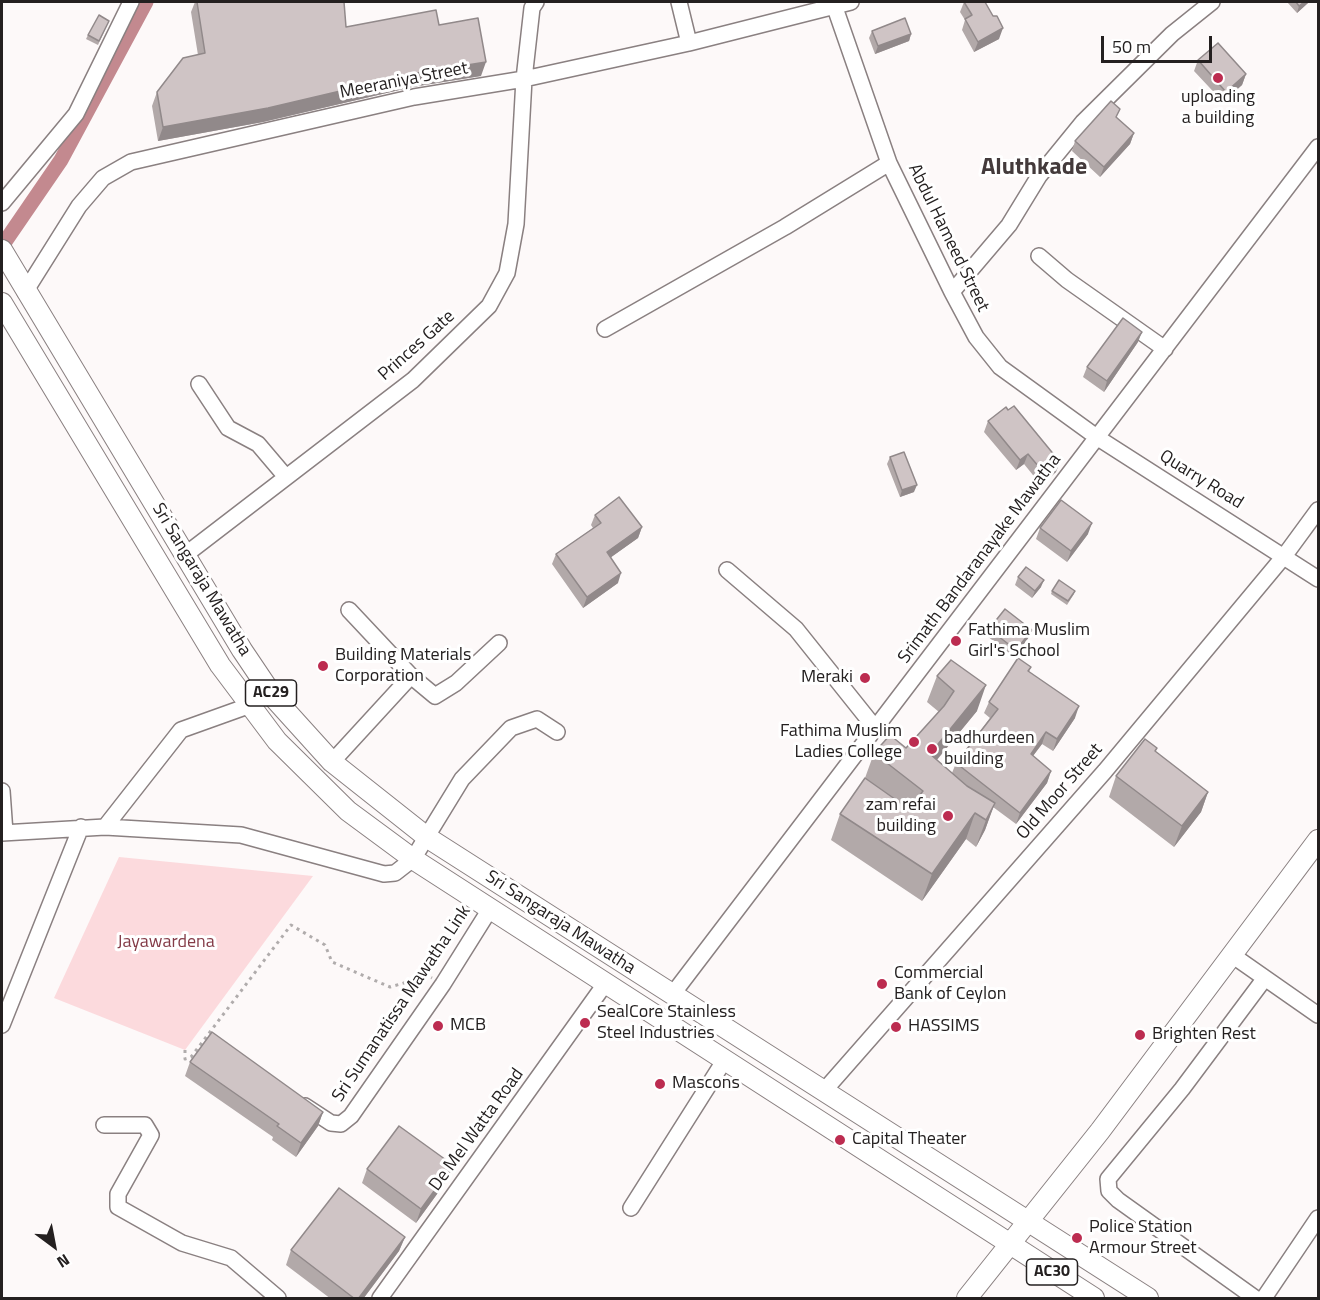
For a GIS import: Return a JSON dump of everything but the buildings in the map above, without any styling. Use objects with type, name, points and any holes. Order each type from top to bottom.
[{"type":"main road","name":"Sri Sangaraja Mawatha","points":[[5,256],[184,555],[275,699],[332,762],[428,838],[672,995]]},
{"type":"main road","name":"Sri Sangaraja Mawatha","points":[[2,306],[214,656],[248,706],[315,781],[348,812],[413,860],[651,1013]]},
{"type":"main road","points":[[967,1299],[1028,1224],[1318,840]]},
{"type":"main road","name":"AC30","points":[[672,995],[1148,1299]]},
{"type":"main road","name":"AC30","points":[[651,1013],[1094,1299]]},
{"type":"street","points":[[2,203],[76,114],[131,2]]},
{"type":"street","name":"Princes Gate","points":[[184,555],[413,380],[489,306],[507,273],[516,224],[524,79],[532,8],[536,2]]},
{"type":"street","points":[[679,2],[689,43]]},
{"type":"street","name":"Meeraniya Street","points":[[25,292],[79,206],[104,178],[131,162],[414,97],[524,79],[689,43],[833,4],[851,2]]},
{"type":"street","points":[[952,292],[1009,225],[1039,176],[1083,122],[1172,34],[1212,2]]},
{"type":"street","name":"Abdul Hameed Street","points":[[833,4],[889,163],[976,337],[1000,367],[1098,438]]},
{"type":"street","name":"Srimath Bandaranayake Mawatha","points":[[672,995],[1318,147]]},
{"type":"street","points":[[605,329],[785,227],[889,163]]},
{"type":"street","points":[[1039,256],[1066,279],[1165,349]]},
{"type":"street","points":[[199,384],[228,428],[258,444],[286,477]]},
{"type":"street","name":"Quarry Road","points":[[1098,438],[1285,555],[1318,579]]},
{"type":"street","name":"Old Moor Street","points":[[822,1092],[1105,771],[1285,555],[1318,510]]},
{"type":"street","points":[[727,570],[796,629],[876,729]]},
{"type":"street","points":[[349,610],[411,676],[435,696],[456,683],[499,643]]},
{"type":"street","points":[[332,762],[411,676]]},
{"type":"street","points":[[105,827],[180,730],[248,706]]},
{"type":"street","points":[[2,791],[3,833],[105,827],[242,834],[384,874],[395,873],[413,860],[462,779],[511,728],[537,719],[557,732]]},
{"type":"street","points":[[2,1025],[81,827]]},
{"type":"street","name":"Sri Sumanatissa Mawatha Link","points":[[292,1096],[331,1123],[341,1124],[346,1120],[443,984],[490,909]]},
{"type":"street","points":[[1232,955],[1318,1015]]},
{"type":"street","points":[[1255,1299],[1118,1200],[1109,1191],[1108,1179],[1182,1089],[1265,978]]},
{"type":"street","name":"De Mel Watta Road","points":[[380,1299],[605,984]]},
{"type":"street","points":[[631,1208],[724,1061]]},
{"type":"street","points":[[104,1125],[145,1125],[151,1135],[118,1194],[118,1207],[182,1243],[231,1258],[278,1299]]},
{"type":"street","points":[[1264,1299],[1318,1218]]},
{"type":"path","points":[[185,1050],[185,1059],[190,1057],[291,925],[325,945],[332,962],[390,987],[428,976],[443,984]]},
{"type":"green space","name":"Jayawardena","points":[[119,857],[313,876],[185,1050],[54,998]]},
{"type":"waterway","points":[[2,246],[61,160],[146,2]]},
{"type":"place","name":"uploading a building","points":[[1218,78]]},
{"type":"place","name":"Fathima Muslim Girl's School","points":[[956,641]]},
{"type":"place","name":"Building Materials Corporation","points":[[323,666]]},
{"type":"place","name":"Meraki","points":[[865,678]]},
{"type":"place","name":"Fathima Muslim Ladies College","points":[[914,742]]},
{"type":"place","name":"badhurdeen building","points":[[932,749]]},
{"type":"place","name":"zam refai building","points":[[948,816]]},
{"type":"place","name":"Commercial Bank of Ceylon","points":[[882,984]]},
{"type":"place","name":"SealCore Stainless Steel Industries","points":[[585,1023]]},
{"type":"place","name":"MCB","points":[[438,1026]]},
{"type":"place","name":"HASSIMS","points":[[896,1027]]},
{"type":"place","name":"Brighten Rest","points":[[1140,1035]]},
{"type":"place","name":"Mascons","points":[[660,1084]]},
{"type":"place","name":"Capital Theater","points":[[840,1140]]},
{"type":"place","name":"Police Station Armour Street","points":[[1077,1238]]},
{"type":"district","name":"Aluthkade","points":[[1034,168]]}]
